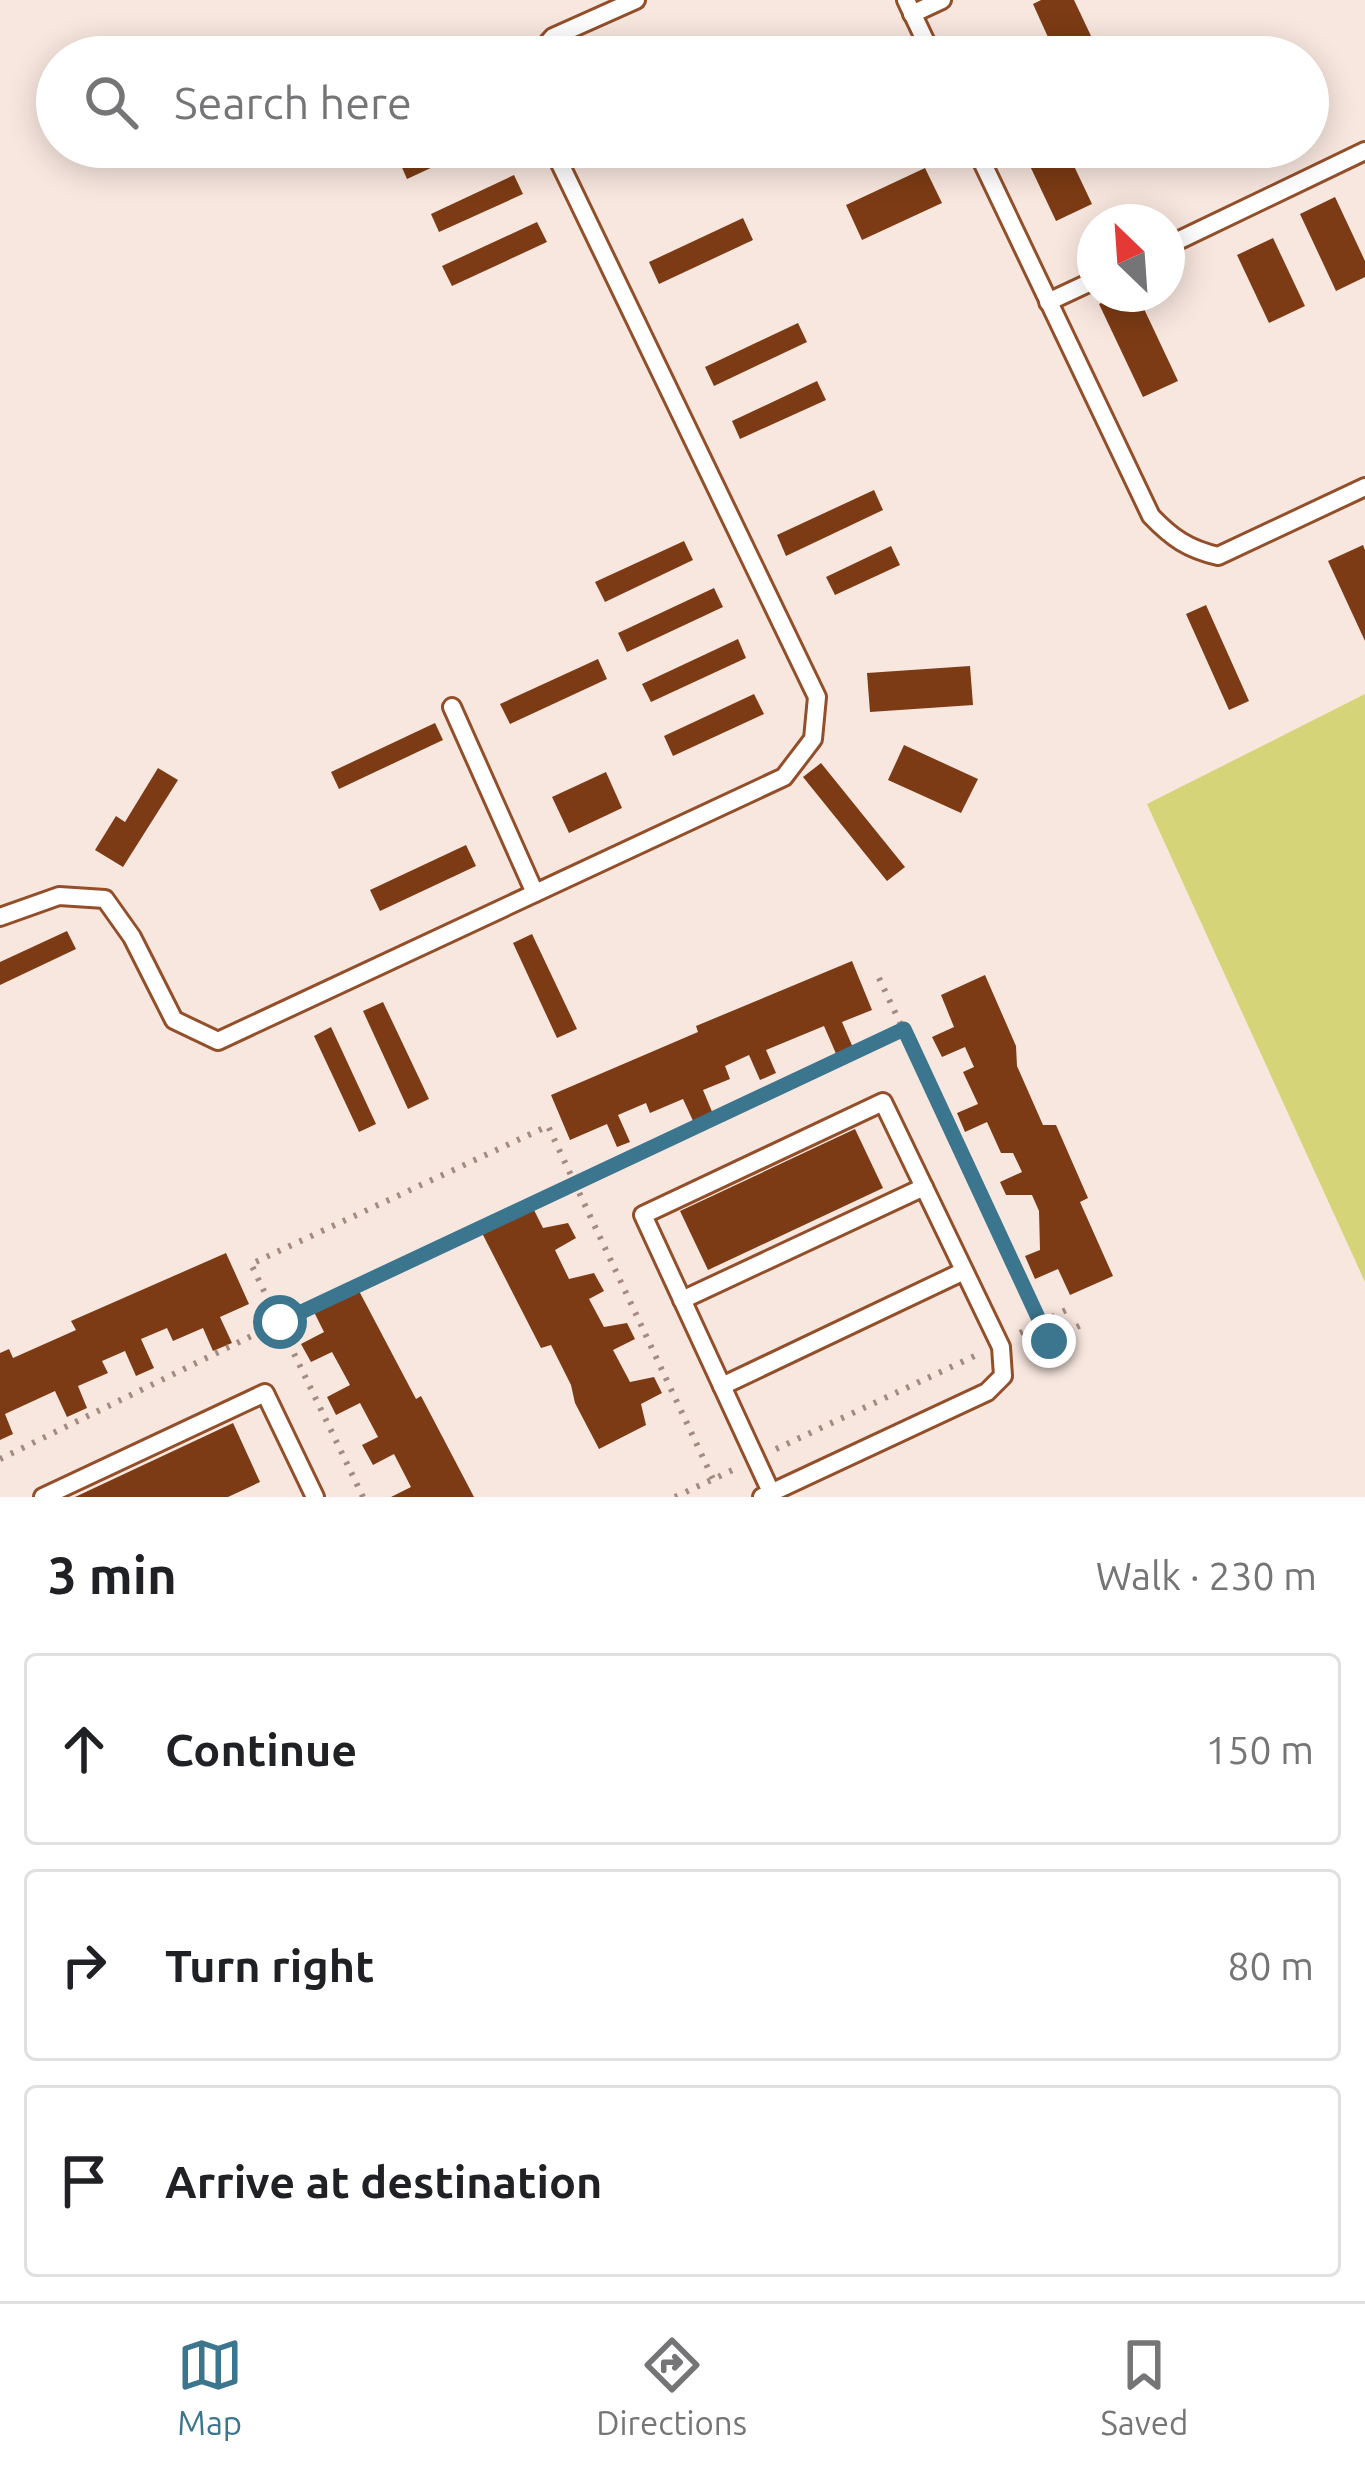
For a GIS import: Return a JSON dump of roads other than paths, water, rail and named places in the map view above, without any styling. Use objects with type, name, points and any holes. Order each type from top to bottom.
[{"type":"lane","points":[[555,36],[636,0]]},
{"type":"lane","points":[[923,36],[909,7],[942,0]]},
{"type":"lane","points":[[1185,237],[1365,151]]},
{"type":"lane","points":[[0,917],[59,896],[105,899],[133,937],[174,1020],[218,1041],[784,777],[813,740],[817,697],[562,168]]},
{"type":"lane","points":[[985,168],[1151,516],[1172,538],[1217,556],[1365,488]]},
{"type":"lane","points":[[1048,302],[1077,288]]},
{"type":"lane","points":[[452,706],[535,893]]},
{"type":"lane","points":[[884,1102],[964,1271],[999,1343],[1003,1376],[987,1393],[766,1495],[755,1459],[643,1215],[884,1102]]},
{"type":"lane","points":[[682,1300],[924,1187]]},
{"type":"lane","points":[[722,1385],[964,1271]]},
{"type":"lane","points":[[43,1497],[266,1393],[314,1497]]}]
